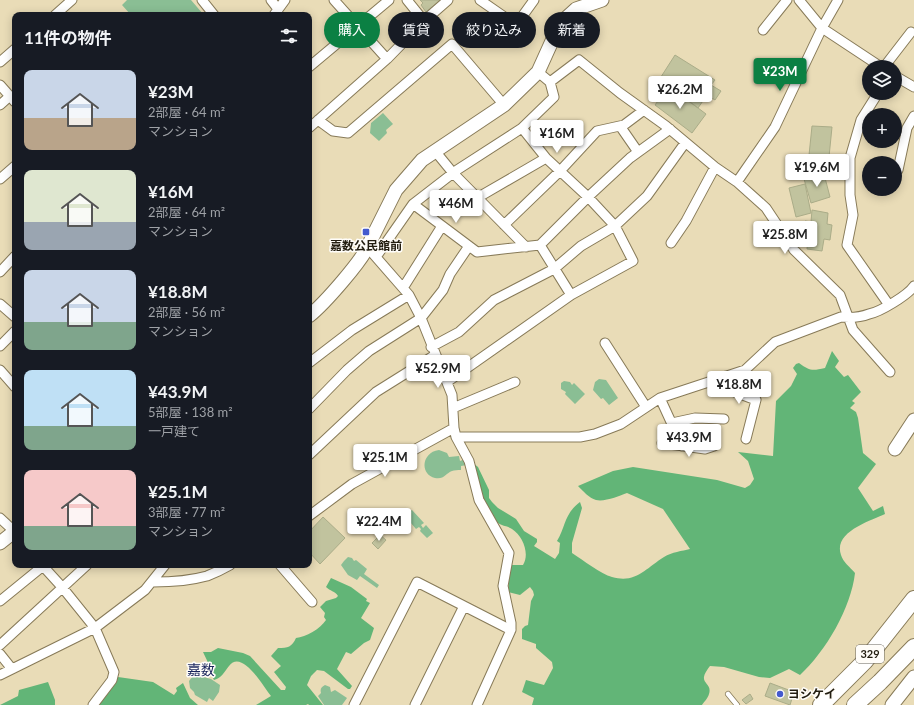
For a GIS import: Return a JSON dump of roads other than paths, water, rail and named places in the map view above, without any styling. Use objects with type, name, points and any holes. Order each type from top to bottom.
[{"type":"highway","name":"329","points":[[821,705],[865,661],[914,599]]},
{"type":"highway","name":"329","points":[[855,705],[914,647]]},
{"type":"street","points":[[58,12],[72,0]]},
{"type":"street","points":[[202,0],[210,12]]},
{"type":"street","points":[[271,0],[276,12]]},
{"type":"street","points":[[276,12],[285,0]]},
{"type":"street","points":[[334,0],[345,12]]},
{"type":"street","points":[[375,12],[389,0]]},
{"type":"street","points":[[407,0],[417,12]]},
{"type":"street","points":[[434,12],[448,0]]},
{"type":"street","points":[[480,0],[516,25],[534,0]]},
{"type":"street","points":[[477,705],[511,630],[511,623],[503,586],[509,553],[479,500],[469,461],[455,433],[452,395],[421,318],[406,291],[372,252],[370,242],[396,190],[422,160],[504,105],[538,72],[557,30],[565,18],[576,9],[602,0]]},
{"type":"street","points":[[763,30],[787,0]]},
{"type":"street","points":[[799,0],[822,28],[870,60]]},
{"type":"street","points":[[737,182],[774,127],[822,28],[838,0]]},
{"type":"street","points":[[889,60],[911,32]]},
{"type":"street","points":[[318,120],[333,131],[348,133],[452,44],[504,105]]},
{"type":"street","points":[[312,64],[332,48]]},
{"type":"street","points":[[377,48],[387,59]]},
{"type":"street","points":[[312,125],[398,48]]},
{"type":"street","points":[[0,62],[12,52]]},
{"type":"street","points":[[550,82],[579,60],[670,129],[715,167],[737,182],[766,208],[794,250],[840,296],[853,330],[890,372]]},
{"type":"street","points":[[312,313],[372,252],[413,204],[453,173],[522,128],[554,97],[550,82],[538,72]]},
{"type":"street","points":[[902,80],[914,87]]},
{"type":"street","points":[[0,85],[12,99],[0,105]]},
{"type":"street","points":[[874,100],[861,120],[850,158],[850,195],[853,215],[847,245],[889,304]]},
{"type":"street","points":[[504,225],[560,171],[597,131],[624,125],[644,110]]},
{"type":"street","points":[[901,156],[907,128],[914,116]]},
{"type":"street","points":[[620,126],[638,152]]},
{"type":"street","points":[[446,382],[571,295],[633,261],[615,226],[588,197],[546,158],[522,128]]},
{"type":"street","points":[[413,204],[477,252],[540,245],[630,158],[670,129]]},
{"type":"street","points":[[312,448],[376,392],[458,332],[494,300],[554,269],[581,246],[615,226],[647,196],[685,143]]},
{"type":"street","points":[[435,151],[453,173],[526,247]]},
{"type":"street","points":[[477,198],[546,158]]},
{"type":"street","points":[[671,243],[686,221],[715,167]]},
{"type":"street","points":[[0,180],[12,169]]},
{"type":"street","points":[[312,361],[406,291],[442,226]]},
{"type":"street","points":[[540,245],[571,295]]},
{"type":"street","points":[[312,406],[347,370],[369,351],[421,318],[443,290],[450,274],[469,246]]},
{"type":"street","points":[[0,272],[12,259]]},
{"type":"street","points":[[312,514],[352,484],[455,433],[580,437],[595,434],[621,424],[660,398],[745,370],[775,342],[841,317],[848,318],[871,314],[889,304],[914,286]]},
{"type":"street","points":[[0,304],[12,314]]},
{"type":"street","points":[[0,346],[12,334]]},
{"type":"street","points":[[605,343],[646,407]]},
{"type":"street","points":[[0,370],[12,384]]},
{"type":"street","points":[[726,376],[735,392],[756,400],[746,440]]},
{"type":"street","points":[[453,408],[515,382]]},
{"type":"street","points":[[660,398],[682,446]]},
{"type":"street","points":[[672,423],[695,418],[724,419]]},
{"type":"street","points":[[895,449],[914,420]]},
{"type":"street","points":[[662,443],[705,449],[714,446]]},
{"type":"street","points":[[0,518],[12,528]]},
{"type":"street","points":[[0,543],[12,533]]},
{"type":"street","points":[[0,601],[41,568]]},
{"type":"street","points":[[45,568],[95,628],[114,672],[112,680],[93,705]]},
{"type":"street","points":[[0,645],[84,568]]},
{"type":"street","points":[[0,675],[95,628],[146,590],[153,582],[159,568]]},
{"type":"street","points":[[153,582],[172,582],[208,576],[224,568]]},
{"type":"street","points":[[283,568],[312,602]]},
{"type":"street","points":[[354,705],[417,582],[511,630]]},
{"type":"street","points":[[415,705],[464,606]]},
{"type":"street","points":[[0,654],[12,669]]},
{"type":"street","points":[[892,705],[914,677]]},
{"type":"lane","points":[[728,694],[737,705]]},
{"type":"place","name":"嘉数公民館前","points":[[366,232]]},
{"type":"place","name":"ヨシケイ","points":[[780,694]]},
{"type":"district","name":"嘉数","points":[[201,670]]}]
